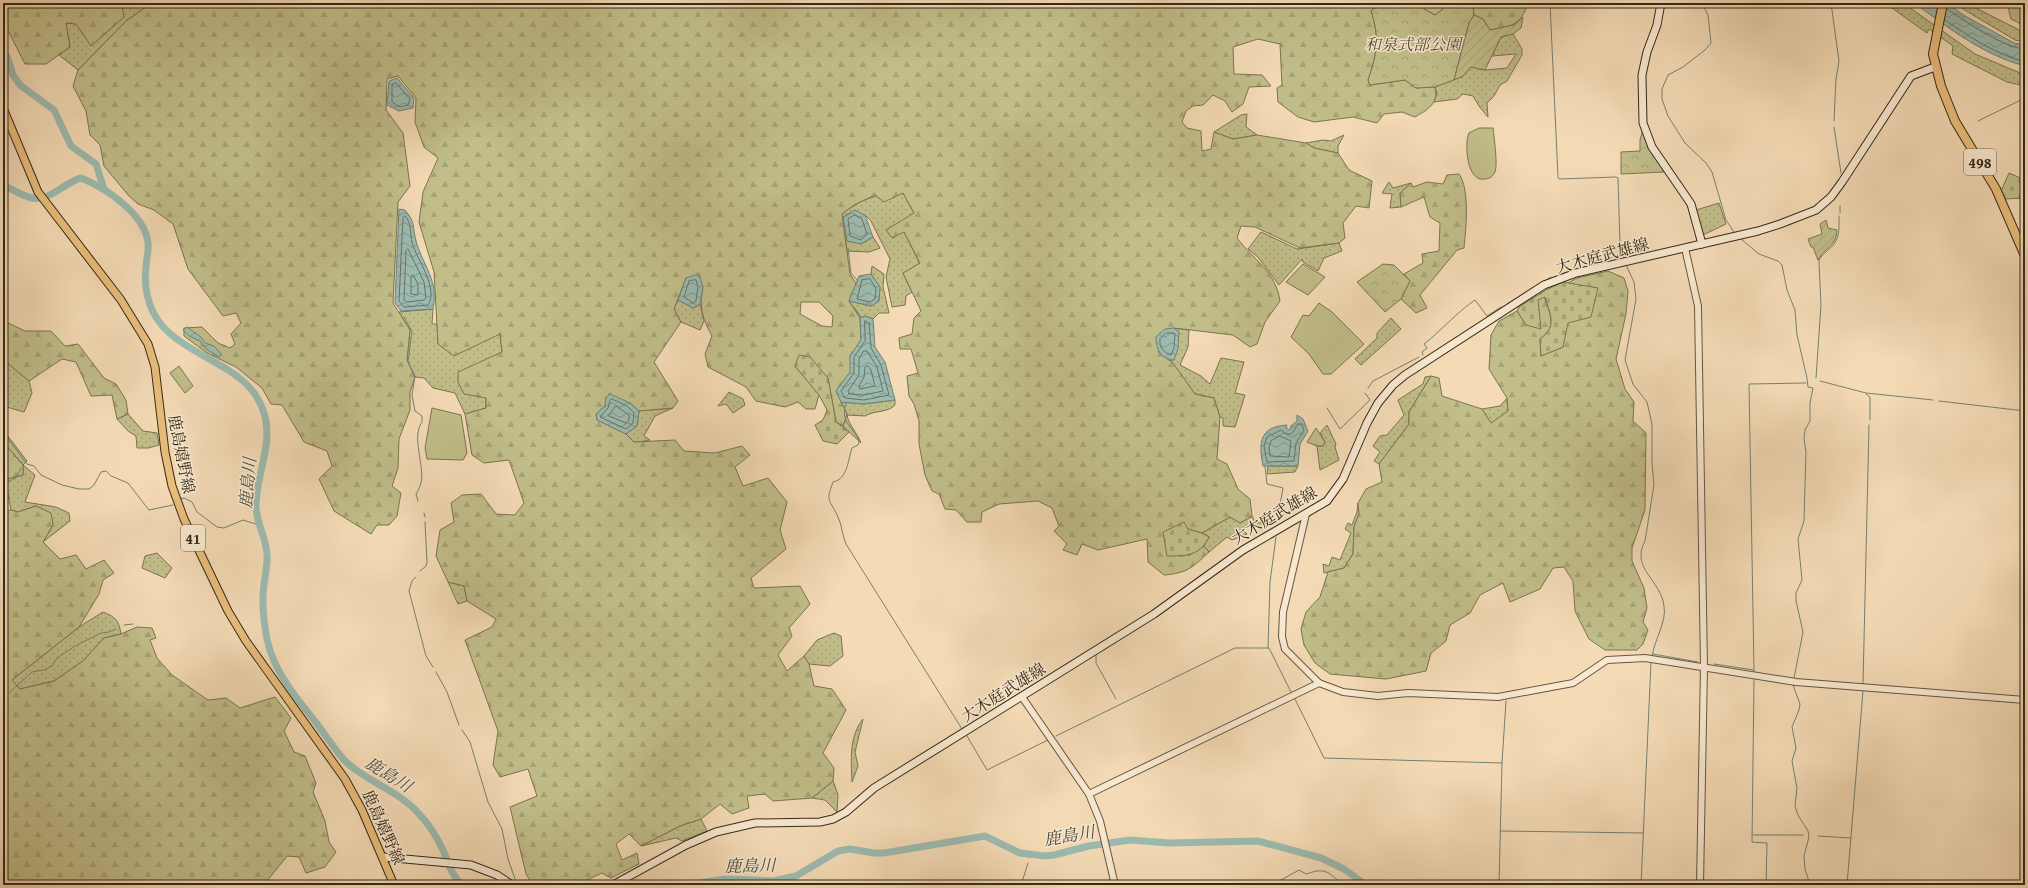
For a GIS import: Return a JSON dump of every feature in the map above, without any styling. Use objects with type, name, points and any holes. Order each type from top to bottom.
[{"type":"highway","name":"498","points":[[1943,3],[1933,54],[1935,66],[1955,121],[1996,189],[2025,256]]},
{"type":"main road","points":[[1661,3],[1657,25],[1647,52],[1642,75],[1643,123],[1652,146],[1691,204],[1702,244]]},
{"type":"main road","name":"大木庭武雄線","points":[[613,885],[686,845],[716,832],[754,823],[820,822],[833,819],[846,812],[874,788],[1154,614],[1243,550],[1327,501],[1337,490],[1378,403],[1393,385],[1405,375],[1544,285],[1576,273],[1758,232],[1801,216],[1822,205],[1842,182],[1911,76],[1935,66]]},
{"type":"main road","name":"鹿島嬉野線","points":[[3,108],[38,192],[121,300],[144,336],[154,366],[169,473],[184,519],[232,618],[246,641],[345,779],[362,810],[394,885]]},
{"type":"main road","points":[[383,857],[471,865],[485,870],[512,885]]},
{"type":"street","points":[[1685,248],[1698,306],[1704,667],[1700,885]]},
{"type":"street","points":[[1306,514],[1283,612],[1282,637],[1285,649],[1319,683],[1343,692],[1378,696],[1408,693],[1498,697],[1573,683],[1607,660],[1652,659],[1818,684],[2025,700]]},
{"type":"street","points":[[1089,794],[1319,683]]},
{"type":"street","points":[[1022,697],[1089,794],[1103,834],[1115,885]]},
{"type":"green space","points":[[3,3],[124,3],[122,5],[124,17],[91,46],[76,24],[66,23],[70,47],[46,64],[25,64],[3,21]]},
{"type":"green space","points":[[124,3],[152,3],[126,21],[78,70],[59,55],[70,47],[66,23],[76,24]]},
{"type":"green space","points":[[152,3],[1381,3],[1371,11],[1376,30],[1376,46],[1374,62],[1368,80],[1370,85],[1405,80],[1416,88],[1435,87],[1436,93],[1434,102],[1431,106],[1415,117],[1402,112],[1384,114],[1377,123],[1353,117],[1314,122],[1298,117],[1278,102],[1277,88],[1282,85],[1280,44],[1258,39],[1233,47],[1234,74],[1262,75],[1271,86],[1249,87],[1243,104],[1232,112],[1225,101],[1213,95],[1203,105],[1193,106],[1186,111],[1182,122],[1187,128],[1201,131],[1202,151],[1211,149],[1214,132],[1233,139],[1257,135],[1306,143],[1314,148],[1338,153],[1349,170],[1372,181],[1369,208],[1356,206],[1343,223],[1345,238],[1339,243],[1300,248],[1255,227],[1241,226],[1237,238],[1269,274],[1278,291],[1280,301],[1265,322],[1257,344],[1250,347],[1233,335],[1174,328],[1158,352],[1173,363],[1195,394],[1214,398],[1220,417],[1217,459],[1227,464],[1238,489],[1250,499],[1252,516],[1240,523],[1230,517],[1202,533],[1188,529],[1188,556],[1204,546],[1209,552],[1190,568],[1179,573],[1164,575],[1148,562],[1147,539],[1098,550],[1082,544],[1077,555],[1063,550],[1067,544],[1054,531],[1059,526],[1052,508],[1038,501],[999,504],[982,512],[981,522],[967,522],[956,510],[945,509],[939,494],[932,491],[925,475],[919,444],[919,421],[914,404],[909,396],[907,376],[918,373],[911,349],[900,349],[899,338],[912,334],[914,318],[921,311],[903,273],[920,263],[904,232],[892,238],[886,230],[914,213],[903,193],[884,202],[875,195],[854,205],[842,214],[850,274],[857,285],[849,301],[860,318],[861,340],[850,356],[851,372],[836,391],[847,414],[843,426],[836,422],[828,378],[795,366],[819,395],[815,409],[806,409],[798,402],[785,407],[756,401],[746,387],[708,367],[705,354],[712,336],[706,324],[701,307],[703,287],[686,278],[674,309],[681,322],[654,362],[678,401],[673,408],[639,411],[630,403],[606,397],[605,406],[596,414],[597,420],[626,434],[634,442],[675,440],[684,451],[715,453],[742,446],[750,455],[735,467],[743,486],[768,478],[787,502],[780,530],[786,549],[751,578],[754,588],[800,586],[810,604],[789,628],[792,636],[778,655],[787,671],[804,656],[809,664],[814,686],[832,689],[846,710],[823,753],[834,768],[833,781],[812,798],[773,801],[765,794],[747,796],[749,808],[732,814],[720,804],[701,819],[680,826],[641,846],[629,834],[616,844],[622,860],[637,853],[639,864],[611,878],[602,873],[576,885],[532,884],[526,874],[510,807],[537,796],[528,769],[500,777],[493,765],[498,731],[465,640],[492,627],[496,619],[467,601],[464,586],[448,582],[436,556],[440,530],[454,522],[451,503],[462,495],[481,494],[496,514],[515,515],[524,503],[509,460],[484,463],[472,455],[465,414],[486,408],[486,398],[464,394],[458,382],[458,372],[502,352],[500,334],[454,356],[438,344],[434,272],[419,222],[423,192],[438,158],[424,147],[415,122],[416,98],[398,76],[387,79],[386,110],[403,133],[410,186],[398,202],[393,303],[410,330],[407,360],[415,377],[410,392],[410,410],[399,439],[398,468],[392,486],[401,493],[397,516],[389,525],[377,525],[371,534],[334,511],[319,479],[332,466],[327,451],[304,442],[282,405],[271,404],[262,388],[236,367],[207,353],[184,336],[184,328],[202,327],[218,343],[230,348],[235,344],[231,334],[241,323],[236,313],[223,316],[188,269],[173,224],[154,210],[138,204],[129,196],[104,166],[100,145],[90,135],[86,111],[73,86],[78,70],[126,21]],"holes":[[[801,302],[819,302],[833,316],[832,327],[822,326],[800,314]]]},
{"type":"green space","name":"和泉式部公園","points":[[1381,3],[1423,3],[1424,9],[1435,15],[1442,10],[1445,3],[1467,3],[1473,7],[1474,15],[1469,23],[1454,80],[1435,87],[1416,88],[1405,80],[1370,85],[1368,80],[1374,62],[1376,46],[1376,30],[1371,11]]},
{"type":"green space","points":[[1423,3],[1445,3],[1442,10],[1435,15],[1424,9]]},
{"type":"green space","points":[[1467,3],[1535,3],[1527,7],[1524,14],[1517,22],[1503,28],[1490,30],[1483,19],[1474,15],[1473,7]]},
{"type":"green space","points":[[1885,3],[1903,3],[1975,54],[2025,75],[2025,86],[2007,82],[1952,54],[1953,46],[1929,29],[1927,33]]},
{"type":"green space","points":[[1953,3],[1966,3],[2025,33],[2025,42],[2015,40]]},
{"type":"green space","points":[[2007,3],[2025,3],[2025,26],[2011,19]]},
{"type":"green space","points":[[1474,15],[1483,19],[1490,30],[1514,25],[1523,17],[1521,28],[1513,34],[1501,37],[1485,70],[1471,67],[1463,76],[1454,80],[1469,23]]},
{"type":"green space","points":[[1513,34],[1522,49],[1522,55],[1507,81],[1500,85],[1494,96],[1487,103],[1488,117],[1473,96],[1463,94],[1457,99],[1434,102],[1437,94],[1435,87],[1463,76],[1471,67],[1485,70],[1507,68],[1516,54],[1492,56],[1501,37]]},
{"type":"green space","points":[[1247,114],[1246,127],[1257,135],[1233,139],[1214,132],[1241,115]]},
{"type":"green space","points":[[1479,128],[1493,128],[1496,151],[1496,168],[1493,175],[1487,179],[1479,179],[1474,175],[1468,162],[1467,145],[1469,133]]},
{"type":"green space","points":[[1643,129],[1664,172],[1621,174],[1621,152],[1640,151],[1640,140]]},
{"type":"green space","points":[[1344,135],[1338,146],[1338,153],[1314,148],[1306,143],[1323,140],[1331,141]]},
{"type":"green space","points":[[2009,173],[2023,179],[2025,198],[2004,199],[2001,191]]},
{"type":"green space","points":[[1459,174],[1465,189],[1466,199],[1464,248],[1457,250],[1420,295],[1427,308],[1416,313],[1401,299],[1410,281],[1404,274],[1423,263],[1422,254],[1439,251],[1440,223],[1430,217],[1424,197],[1401,207],[1400,193],[1411,183],[1413,187],[1427,182],[1443,184],[1447,175]]},
{"type":"green space","points":[[1389,182],[1393,188],[1411,183],[1400,193],[1401,207],[1390,208],[1392,194],[1382,193]]},
{"type":"green space","points":[[903,193],[914,213],[904,232],[920,264],[903,273],[912,292],[906,296],[905,305],[892,307],[886,277],[890,259],[871,221],[865,215],[861,244],[873,237],[880,248],[869,252],[847,251],[842,214],[864,200],[878,196]]},
{"type":"green space","points":[[1719,203],[1726,224],[1703,235],[1696,210]]},
{"type":"green space","points":[[1826,220],[1828,228],[1837,230],[1835,240],[1818,260],[1808,239],[1822,234],[1820,224]]},
{"type":"green space","points":[[1261,232],[1297,249],[1339,243],[1342,251],[1324,258],[1318,271],[1303,262],[1302,259],[1279,285],[1258,257],[1248,249]]},
{"type":"green space","points":[[1303,264],[1325,277],[1308,295],[1286,282]]},
{"type":"green space","points":[[1383,264],[1394,265],[1410,281],[1401,299],[1385,312],[1357,282]]},
{"type":"green space","points":[[872,266],[884,274],[883,287],[889,313],[879,313],[873,319],[865,316],[860,318],[849,301],[871,306],[879,301],[880,287],[871,274]]},
{"type":"green space","points":[[1608,271],[1624,278],[1628,291],[1626,314],[1616,359],[1625,389],[1634,402],[1633,421],[1646,433],[1645,510],[1632,548],[1632,561],[1644,588],[1647,608],[1643,622],[1648,630],[1643,644],[1637,650],[1605,650],[1589,639],[1575,611],[1573,581],[1564,567],[1553,568],[1540,589],[1510,602],[1503,583],[1480,595],[1470,613],[1450,625],[1446,641],[1431,653],[1426,671],[1386,679],[1330,674],[1315,663],[1304,645],[1301,629],[1306,612],[1320,597],[1328,572],[1344,568],[1353,554],[1354,527],[1359,514],[1358,503],[1366,489],[1382,482],[1379,464],[1409,424],[1409,412],[1431,376],[1439,378],[1442,396],[1482,409],[1491,423],[1508,411],[1507,398],[1489,369],[1491,335],[1499,321],[1517,311],[1526,325],[1538,300],[1544,296],[1550,315],[1551,325],[1546,334],[1540,339],[1541,356],[1563,347],[1567,323],[1598,288],[1566,284],[1577,278]]},
{"type":"green space","points":[[1563,282],[1598,288],[1591,317],[1568,323],[1563,347],[1541,356],[1540,339],[1546,334],[1551,325],[1545,297],[1538,300],[1541,329],[1526,325],[1517,311],[1519,307],[1546,290]]},
{"type":"green space","points":[[678,300],[693,308],[700,304],[704,321],[700,330],[681,322],[674,309]]},
{"type":"green space","points":[[1319,303],[1332,312],[1364,344],[1331,374],[1323,374],[1309,354],[1291,337],[1303,315],[1309,316]]},
{"type":"green space","points":[[433,309],[432,324],[437,324],[438,344],[500,334],[502,352],[486,398],[486,408],[465,414],[455,393],[433,388],[424,378],[415,377],[407,360],[410,330],[399,312]]},
{"type":"green space","points":[[3,312],[8,313],[6,322],[25,331],[51,331],[65,346],[78,344],[104,378],[116,384],[126,400],[128,414],[117,419],[112,395],[91,396],[76,362],[62,359],[29,381],[6,362],[3,356]]},
{"type":"green space","points":[[1391,318],[1401,329],[1361,365],[1355,359],[1377,338],[1377,333]]},
{"type":"green space","points":[[1174,328],[1189,330],[1188,347],[1180,365],[1201,376],[1210,384],[1221,358],[1244,362],[1235,393],[1245,395],[1235,427],[1223,426],[1223,418],[1220,417],[1214,398],[1195,394],[1170,360],[1174,360],[1179,332]]},
{"type":"green space","points":[[799,355],[810,357],[828,378],[836,422],[849,432],[837,444],[823,441],[815,425],[823,420],[827,410],[819,395],[795,366]]},
{"type":"green space","points":[[3,356],[6,362],[29,381],[32,393],[24,412],[3,406]]},
{"type":"green space","points":[[179,366],[193,386],[185,393],[170,373]]},
{"type":"green space","points":[[1431,376],[1409,412],[1409,424],[1379,464],[1374,461],[1380,452],[1373,446],[1380,436],[1387,435],[1404,415],[1398,400],[1423,384],[1425,377]]},
{"type":"green space","points":[[729,392],[743,399],[745,405],[733,413],[726,404],[718,406]]},
{"type":"green space","points":[[1507,398],[1508,412],[1490,424],[1482,409],[1500,406]]},
{"type":"green space","points":[[895,400],[895,405],[889,409],[865,416],[847,415],[849,422],[861,443],[843,426],[847,414],[841,402],[864,404]]},
{"type":"green space","points":[[432,408],[461,415],[467,453],[463,460],[427,459],[425,448]]},
{"type":"green space","points":[[673,408],[655,416],[644,436],[650,440],[633,443],[626,434],[637,426],[639,411]]},
{"type":"green space","points":[[128,414],[143,431],[157,433],[159,445],[148,448],[137,448],[136,436],[128,431],[117,419]]},
{"type":"green space","points":[[1327,425],[1336,444],[1335,447],[1339,460],[1320,470],[1317,446],[1323,446],[1325,442],[1320,433]]},
{"type":"green space","points":[[1316,428],[1325,442],[1323,446],[1317,446],[1307,442]]},
{"type":"green space","points":[[3,430],[27,461],[23,465],[3,442]]},
{"type":"green space","points":[[3,442],[23,465],[23,475],[3,480]]},
{"type":"green space","points":[[23,465],[35,475],[25,502],[56,507],[69,513],[70,521],[43,542],[53,525],[36,506],[18,512],[11,510],[6,483],[3,480],[23,475]]},
{"type":"green space","points":[[1268,466],[1298,466],[1295,472],[1267,474]]},
{"type":"green space","points":[[1358,503],[1359,514],[1354,527],[1353,554],[1344,568],[1324,573],[1323,564],[1329,566],[1332,557],[1340,560],[1351,533],[1345,529],[1348,523],[1352,525],[1357,512]]},
{"type":"green space","points":[[36,506],[51,513],[53,525],[43,542],[60,559],[76,555],[86,569],[104,560],[114,573],[103,580],[99,594],[79,627],[12,680],[20,689],[54,681],[83,661],[104,638],[121,634],[137,627],[152,628],[156,638],[150,640],[157,658],[172,675],[208,700],[226,698],[240,708],[275,697],[291,718],[284,731],[294,752],[305,756],[316,783],[313,792],[325,821],[329,842],[336,852],[325,867],[306,873],[299,857],[287,856],[267,881],[253,885],[3,885],[3,511],[11,510],[18,512]]},
{"type":"green space","points":[[1252,516],[1255,521],[1264,524],[1262,530],[1248,525],[1242,529],[1247,534],[1232,540],[1227,537],[1209,552],[1204,546],[1209,537],[1202,533],[1230,517],[1240,523]]},
{"type":"green space","points":[[1184,522],[1188,529],[1202,533],[1209,537],[1201,548],[1192,554],[1167,556],[1163,532]]},
{"type":"green space","points":[[157,553],[172,568],[165,578],[142,568],[145,556]]},
{"type":"green space","points":[[448,582],[464,586],[467,601],[458,604]]},
{"type":"green space","points":[[103,612],[116,620],[121,634],[104,638],[83,661],[54,681],[20,689],[12,680],[79,627]]},
{"type":"green space","points":[[834,633],[841,636],[843,656],[830,666],[809,664],[804,656],[817,640]]},
{"type":"green space","points":[[863,719],[855,752],[858,766],[852,782],[851,757],[853,741],[858,726]]},
{"type":"green space","points":[[833,781],[838,795],[837,812],[825,800],[812,798]]},
{"type":"green space","points":[[701,819],[707,831],[682,841],[676,838],[641,846],[680,826]]},
{"type":"water","points":[[1914,3],[1946,3],[1965,16],[2014,43],[2025,45],[2025,66],[1981,48],[1953,31]]},
{"type":"water","points":[[397,78],[414,98],[413,108],[399,111],[387,105],[389,81]]},
{"type":"water","points":[[399,209],[405,210],[412,222],[419,250],[432,281],[434,290],[433,309],[401,311],[395,303]]},
{"type":"water","points":[[854,210],[865,215],[873,237],[861,244],[847,241],[843,217]]},
{"type":"water","points":[[699,274],[703,287],[700,304],[693,308],[678,300],[686,278]]},
{"type":"water","points":[[871,274],[880,287],[879,300],[872,306],[849,301],[859,276]]},
{"type":"water","points":[[865,316],[873,319],[875,347],[885,362],[895,400],[864,404],[841,402],[836,391],[850,372],[850,356],[861,340],[860,318]]},
{"type":"water","points":[[187,327],[201,337],[205,343],[214,346],[222,355],[219,357],[206,349],[200,341],[189,336],[183,330]]},
{"type":"water","points":[[1174,328],[1179,332],[1178,349],[1174,360],[1165,358],[1162,355],[1158,349],[1156,337],[1165,329]]},
{"type":"water","points":[[610,394],[630,403],[639,411],[637,426],[626,434],[597,420],[596,414],[605,406],[606,397]]},
{"type":"water","points":[[1297,415],[1303,419],[1308,431],[1300,444],[1298,466],[1263,466],[1261,444],[1266,433],[1270,429],[1277,426],[1287,425],[1286,428],[1290,430],[1291,426],[1297,421]]},
{"type":"waterway","points":[[1550,3],[1558,177],[1559,179],[1618,178],[1620,243],[1624,258]]},
{"type":"waterway","points":[[1702,3],[1708,15],[1711,43],[1705,50],[1683,67],[1668,75],[1662,89],[1662,99],[1668,116],[1685,143],[1706,163],[1712,172],[1726,220],[1734,232]]},
{"type":"waterway","points":[[1831,3],[1839,61],[1836,79],[1834,121]]},
{"type":"waterway","points":[[3,49],[13,75],[20,85],[54,110],[71,146],[96,164],[104,189]]},
{"type":"waterway","points":[[1978,121],[2025,98]]},
{"type":"waterway","points":[[1834,127],[1841,173]]},
{"type":"waterway","name":"鹿島川","points":[[3,185],[25,196],[38,198],[45,197],[81,178],[102,188],[123,203],[140,222],[145,232],[148,243],[145,274],[146,291],[153,312],[164,327],[178,340],[227,369],[242,380],[254,393],[263,410],[267,434],[257,494],[256,512],[267,554],[267,566],[263,590],[263,606],[267,641],[271,655],[291,690],[344,760],[353,768],[393,792],[412,806],[429,826],[442,848],[453,873],[463,885]]},
{"type":"waterway","points":[[1840,206],[1840,213]]},
{"type":"waterway","points":[[1816,378],[1821,305],[1819,261],[1836,241],[1839,231],[1839,216]]},
{"type":"waterway","points":[[1741,239],[1759,254],[1778,261],[1782,265],[1787,290],[1795,310],[1797,335],[1808,387],[1813,388],[1810,403],[1810,421],[1805,430],[1804,439],[1806,452],[1804,521],[1798,539],[1802,580],[1796,593],[1796,601],[1803,632],[1794,678]]},
{"type":"waterway","points":[[848,248],[851,273],[858,281]]},
{"type":"waterway","points":[[1560,274],[1618,260],[1617,256]]},
{"type":"waterway","points":[[1626,265],[1634,282],[1636,299],[1625,360],[1633,384],[1647,402],[1652,424],[1652,463],[1654,485],[1645,541],[1641,550],[1641,559],[1644,567],[1662,597],[1664,606],[1664,618],[1652,657]]},
{"type":"waterway","points":[[1507,304],[1551,277]]},
{"type":"waterway","points":[[1423,355],[1422,352],[1427,348],[1424,344],[1475,300],[1487,316],[1501,307]]},
{"type":"waterway","points":[[854,307],[861,317]]},
{"type":"waterway","points":[[404,317],[412,331],[408,362],[415,376],[412,395],[415,411],[422,416],[422,422],[418,435],[422,476],[421,483],[416,494],[418,501]]},
{"type":"waterway","points":[[1368,388],[1373,381],[1419,357]]},
{"type":"waterway","points":[[1820,381],[1866,393],[1933,400]]},
{"type":"waterway","points":[[1754,670],[1749,384],[1806,383]]},
{"type":"waterway","points":[[1327,408],[1340,429],[1370,400],[1365,393]]},
{"type":"waterway","points":[[1866,394],[1870,397],[1870,420]]},
{"type":"waterway","points":[[1939,401],[2025,411]]},
{"type":"waterway","points":[[846,403],[846,420],[859,441],[858,445],[852,448],[845,473],[842,477],[833,482],[829,494],[830,501],[839,520],[846,544],[962,729]]},
{"type":"waterway","points":[[1863,684],[1869,425]]},
{"type":"waterway","points":[[3,432],[27,464],[34,466],[41,475],[62,485],[79,489],[89,489],[94,485],[101,472],[106,471],[111,476],[128,483],[149,510],[173,505]]},
{"type":"waterway","points":[[1265,466],[1267,484],[1283,488],[1277,521]]},
{"type":"waterway","points":[[3,484],[16,478],[21,468]]},
{"type":"waterway","points":[[180,499],[184,498],[192,502],[197,512],[217,527],[224,528],[243,520],[259,525]]},
{"type":"waterway","points":[[424,513],[425,517]]},
{"type":"waterway","points":[[420,571],[426,566],[427,562],[425,522]]},
{"type":"waterway","points":[[1268,648],[1270,582],[1276,537]]},
{"type":"waterway","points":[[416,577],[412,581],[409,591],[426,656],[433,667]]},
{"type":"waterway","points":[[124,625],[133,624]]},
{"type":"waterway","points":[[9,693],[32,672],[44,670],[52,666],[57,658],[75,646],[101,633],[116,629]]},
{"type":"waterway","points":[[1056,736],[1235,648],[1269,648],[1291,692]]},
{"type":"waterway","points":[[1653,654],[1698,662]]},
{"type":"waterway","points":[[1096,655],[1096,663],[1116,699]]},
{"type":"waterway","points":[[1641,885],[1651,662]]},
{"type":"waterway","points":[[1714,664],[1754,670],[1754,673]]},
{"type":"waterway","points":[[436,672],[447,692],[459,725]]},
{"type":"waterway","points":[[1754,679],[1752,842],[1767,843],[1766,885]]},
{"type":"waterway","points":[[1793,685],[1800,704],[1792,727],[1796,748],[1792,761],[1797,788],[1795,806],[1798,815],[1808,831],[1809,837],[1804,856],[1805,869],[1810,885]]},
{"type":"waterway","points":[[1847,885],[1863,691]]},
{"type":"waterway","points":[[1295,699],[1324,758],[1502,763],[1499,885]]},
{"type":"waterway","points":[[1502,763],[1506,701]]},
{"type":"waterway","points":[[462,730],[470,742],[488,802],[502,829],[508,859],[515,879]]},
{"type":"waterway","points":[[967,736],[987,770],[1048,740]]},
{"type":"waterway","points":[[1500,831],[1643,833]]},
{"type":"waterway","points":[[1753,835],[1803,835]]},
{"type":"waterway","name":"鹿島川","points":[[685,885],[725,879],[773,881],[796,876],[838,851],[850,849],[884,853],[985,836],[1020,853],[1045,856],[1089,846],[1130,840],[1169,843],[1258,841],[1321,858],[1344,869],[1366,885]]},
{"type":"waterway","points":[[1818,836],[1851,838]]},
{"type":"waterway","points":[[1021,885],[1028,863]]},
{"type":"waterway","points":[[1272,885],[1299,870],[1306,874],[1318,871],[1326,872],[1343,885]]},
{"type":"waterway","points":[[872,884],[902,885]]}]
